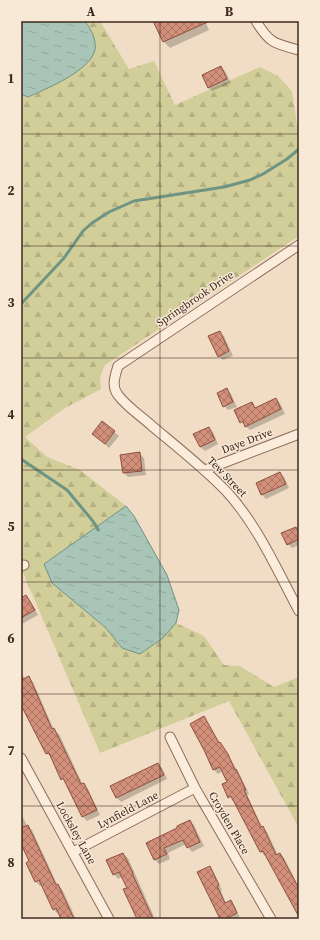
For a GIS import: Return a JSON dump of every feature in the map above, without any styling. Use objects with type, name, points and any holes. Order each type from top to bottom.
[{"type":"street","points":[[256,21],[264,35],[277,45],[299,50]]},
{"type":"street","name":"Springbrook Drive","points":[[114,381],[118,366],[299,245]]},
{"type":"street","name":"Tew Street","points":[[114,381],[117,394],[136,412],[205,470],[246,514],[267,549],[299,611]]},
{"type":"street","name":"Daye Drive","points":[[205,470],[299,434]]},
{"type":"street","name":"Croyden Place","points":[[170,737],[195,788],[271,919]]},
{"type":"street","name":"Locksley Lane","points":[[21,758],[109,919]]},
{"type":"street","name":"Lynfield Lane","points":[[73,852],[195,788]]},
{"type":"green space","points":[[84,21],[100,21],[129,69],[154,61],[175,105],[260,67],[278,76],[292,91],[299,138],[299,236],[105,365],[100,377],[101,389],[65,408],[25,437],[47,457],[80,470],[126,506],[44,564],[52,583],[106,628],[122,648],[163,638],[176,623],[204,636],[224,665],[240,666],[274,687],[299,677],[299,828],[229,701],[100,753],[21,568],[21,94],[28,97],[67,77],[89,62],[88,26]]},
{"type":"water","points":[[21,21],[84,21],[90,28],[94,37],[95,51],[82,68],[64,80],[28,97],[21,94]]},
{"type":"water","points":[[126,506],[134,516],[167,575],[179,610],[176,623],[163,638],[140,654],[122,648],[106,628],[52,583],[44,564]]},
{"type":"building","points":[[153,21],[210,21],[163,42]]},
{"type":"building","points":[[221,66],[227,79],[208,88],[202,75]]},
{"type":"building","points":[[220,331],[229,351],[218,357],[208,336]]},
{"type":"building","points":[[227,388],[233,402],[223,407],[217,393]]},
{"type":"building","points":[[276,398],[281,409],[245,427],[243,421],[240,423],[234,410],[252,402],[255,408]]},
{"type":"building","points":[[102,421],[115,431],[105,444],[92,434]]},
{"type":"building","points":[[209,427],[215,440],[200,447],[193,434]]},
{"type":"building","points":[[140,452],[142,471],[123,473],[120,455]]},
{"type":"building","points":[[280,472],[286,484],[261,495],[256,483]]},
{"type":"building","points":[[296,527],[299,534],[299,539],[287,545],[281,533]]},
{"type":"building","points":[[26,595],[35,610],[21,618],[21,598]]},
{"type":"building","points":[[29,676],[52,729],[54,728],[81,784],[84,783],[97,810],[82,817],[63,778],[61,780],[49,753],[46,754],[21,705],[21,680]]},
{"type":"building","points":[[204,716],[219,743],[220,742],[228,754],[235,770],[236,769],[261,827],[263,826],[276,855],[280,853],[297,885],[299,883],[299,917],[263,851],[260,852],[231,796],[228,798],[222,784],[227,782],[220,767],[213,770],[190,724]]},
{"type":"building","points":[[158,763],[164,775],[116,798],[110,786]]},
{"type":"building","points":[[190,820],[200,842],[187,848],[183,840],[164,848],[167,854],[154,860],[146,843]]},
{"type":"building","points":[[28,825],[56,885],[58,884],[74,919],[61,919],[56,908],[53,910],[39,880],[35,882],[26,863],[29,861],[21,844],[21,828]]},
{"type":"building","points":[[123,853],[153,919],[137,919],[123,889],[127,888],[119,872],[113,875],[106,860]]},
{"type":"building","points":[[210,866],[219,885],[217,886],[225,903],[231,900],[237,913],[225,919],[220,919],[197,872]]},
{"type":"waterway","points":[[21,304],[64,258],[83,231],[109,212],[134,201],[224,187],[250,180],[287,159],[299,149]]},
{"type":"waterway","points":[[21,459],[67,490],[92,520],[98,530]]}]
